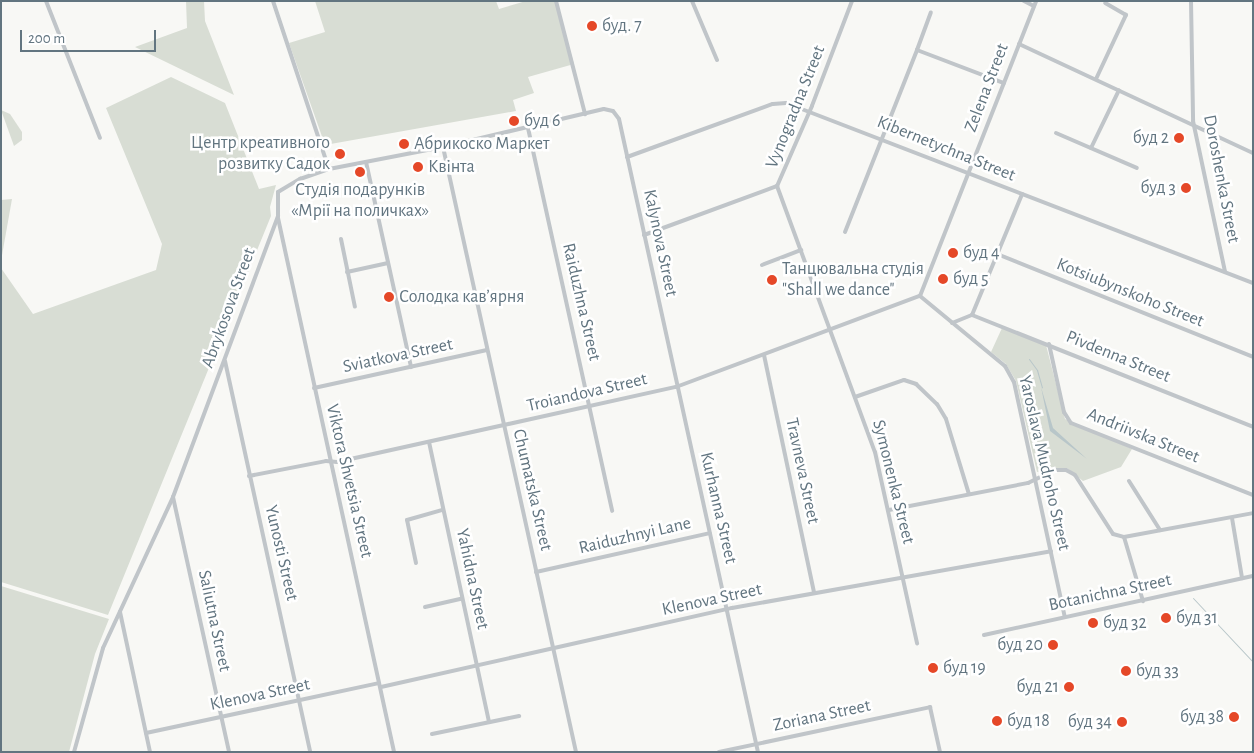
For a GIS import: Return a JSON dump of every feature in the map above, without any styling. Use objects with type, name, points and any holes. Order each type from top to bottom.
[{"type":"street","points":[[46,1],[100,138]]},
{"type":"street","points":[[273,1],[329,169]]},
{"type":"street","points":[[556,1],[585,114]]},
{"type":"street","points":[[692,1],[717,60]]},
{"type":"street","name":"Vynogradna Street","points":[[832,331],[777,186],[810,112],[852,1]]},
{"type":"street","points":[[1024,1],[1035,4]]},
{"type":"street","name":"Doroshenka Street","points":[[1191,1],[1194,125],[1225,272]]},
{"type":"street","points":[[1096,79],[1126,15],[1105,3]]},
{"type":"street","name":"Zelena Street","points":[[920,296],[1035,4]]},
{"type":"street","points":[[845,232],[931,12]]},
{"type":"street","points":[[1019,44],[1253,153]]},
{"type":"street","points":[[917,50],[1004,83]]},
{"type":"street","points":[[1091,148],[1119,90]]},
{"type":"street","name":"Kibernetychna Street","points":[[627,157],[773,104],[786,103],[1253,283]]},
{"type":"street","name":"Abrykosova Street","points":[[74,752],[103,648],[173,497],[278,216],[277,199],[282,188],[329,169],[442,147],[610,109]]},
{"type":"street","name":"Kalynova Street","points":[[610,109],[618,119],[676,387]]},
{"type":"street","name":"Raiduzhna Street","points":[[528,128],[612,511]]},
{"type":"street","points":[[1056,133],[1138,168]]},
{"type":"street","name":"Chumatska Street","points":[[442,147],[576,752]]},
{"type":"street","points":[[366,162],[411,367]]},
{"type":"street","points":[[644,235],[777,186]]},
{"type":"street","points":[[952,323],[972,315],[1022,194]]},
{"type":"street","name":"Viktora Shvetsia Street","points":[[278,216],[394,752]]},
{"type":"street","points":[[341,239],[355,307]]},
{"type":"street","points":[[762,265],[801,250]]},
{"type":"street","name":"Kotsiubynskoho Street","points":[[997,254],[1253,357]]},
{"type":"street","points":[[347,272],[388,263]]},
{"type":"street","name":"Troiandova Street","points":[[249,476],[429,442],[676,387],[832,331],[920,296]]},
{"type":"street","name":"Yaroslava Mudroho Street","points":[[920,296],[1010,373],[1036,478],[1065,617]]},
{"type":"street","name":"Pivdenna Street","points":[[972,315],[1049,344],[1253,427]]},
{"type":"street","name":"Symonenka Street","points":[[832,331],[875,452],[917,643]]},
{"type":"street","name":"Andriivska Street","points":[[1049,344],[1064,412],[1071,423],[1253,495]]},
{"type":"street","name":"Sviatkova Street","points":[[314,388],[487,350]]},
{"type":"street","name":"Travneva Street","points":[[764,355],[814,593]]},
{"type":"street","name":"Yunosti Street","points":[[225,361],[310,752]]},
{"type":"street","points":[[856,397],[904,380],[916,384],[937,404],[946,419],[969,494]]},
{"type":"street","name":"Kurhanna Street","points":[[676,387],[758,752]]},
{"type":"street","name":"Yahidna Street","points":[[429,442],[461,599],[489,722]]},
{"type":"street","points":[[889,510],[1036,478],[1056,470],[1066,470],[1075,475],[1113,534],[1124,537],[1253,513]]},
{"type":"street","points":[[1129,481],[1160,530]]},
{"type":"street","name":"Saliutna Street","points":[[173,497],[229,752]]},
{"type":"street","points":[[416,563],[407,520],[442,510]]},
{"type":"street","points":[[1232,518],[1242,578]]},
{"type":"street","name":"Raiduzhnyi Lane","points":[[536,572],[710,533]]},
{"type":"street","points":[[1124,537],[1143,601]]},
{"type":"street","name":"Klenova Street","points":[[146,733],[298,701],[478,668],[726,610],[1051,551]]},
{"type":"street","name":"Botanichna Street","points":[[984,635],[1253,576]]},
{"type":"street","points":[[425,607],[461,599]]},
{"type":"street","points":[[120,612],[150,752]]},
{"type":"street","name":"Zoriana Street","points":[[719,752],[930,707],[940,752]]},
{"type":"street","points":[[432,734],[519,716]]},
{"type":"shaded area","points":[[186,1],[204,1],[205,21],[234,95],[135,47],[187,28]]},
{"type":"shaded area","points":[[315,1],[496,1],[499,9],[526,1],[556,1],[574,64],[528,77],[534,93],[513,100],[516,111],[325,145],[289,43],[325,32]]},
{"type":"shaded area","points":[[171,77],[225,103],[259,189],[276,185],[270,207],[271,216],[108,615],[1,582],[1,268],[33,314],[156,270],[162,244],[106,108]]},
{"type":"shaded area","points":[[1,110],[10,114],[22,132],[22,140],[14,146]]},
{"type":"shaded area","points":[[12,199],[1,261],[1,200]]},
{"type":"shaded area","points":[[1002,328],[1046,345],[1065,419],[1132,449],[1121,467],[1083,481],[1067,468],[1037,472],[1016,381],[1006,364],[991,352]]},
{"type":"shaded area","points":[[1041,387],[1053,428],[1087,459],[1050,431]]},
{"type":"shaded area","points":[[1,586],[109,619],[95,654],[69,752],[1,752]]},
{"type":"waterway","points":[[1029,359],[1037,370],[1042,387]]},
{"type":"waterway","points":[[1193,598],[1253,662]]},
{"type":"place","name":"буд. 7","points":[[592,26]]},
{"type":"place","name":"буд 6","points":[[514,121]]},
{"type":"place","name":"буд 2","points":[[1179,138]]},
{"type":"place","name":"Абрикоско Маркет","points":[[404,144]]},
{"type":"place","name":"Центр креативного розвитку Садок","points":[[340,154]]},
{"type":"place","name":"Квінта","points":[[418,167]]},
{"type":"place","name":"Студія подарунків «Мрії на поличках»","points":[[360,172]]},
{"type":"place","name":"буд 3","points":[[1186,188]]},
{"type":"place","name":"буд 4","points":[[953,253]]},
{"type":"place","name":"буд 5","points":[[943,279]]},
{"type":"place","name":"Танцювальна студія \"Shall we dance\"","points":[[772,280]]},
{"type":"place","name":"Солодка кав’ярня","points":[[389,297]]},
{"type":"place","name":"буд 31","points":[[1166,618]]},
{"type":"place","name":"буд 32","points":[[1093,623]]},
{"type":"place","name":"буд 20","points":[[1053,645]]},
{"type":"place","name":"буд 19","points":[[933,668]]},
{"type":"place","name":"буд 33","points":[[1126,671]]},
{"type":"place","name":"буд 21","points":[[1069,687]]},
{"type":"place","name":"буд 38","points":[[1234,717]]},
{"type":"place","name":"буд 18","points":[[997,721]]},
{"type":"place","name":"буд 34","points":[[1122,722]]}]
